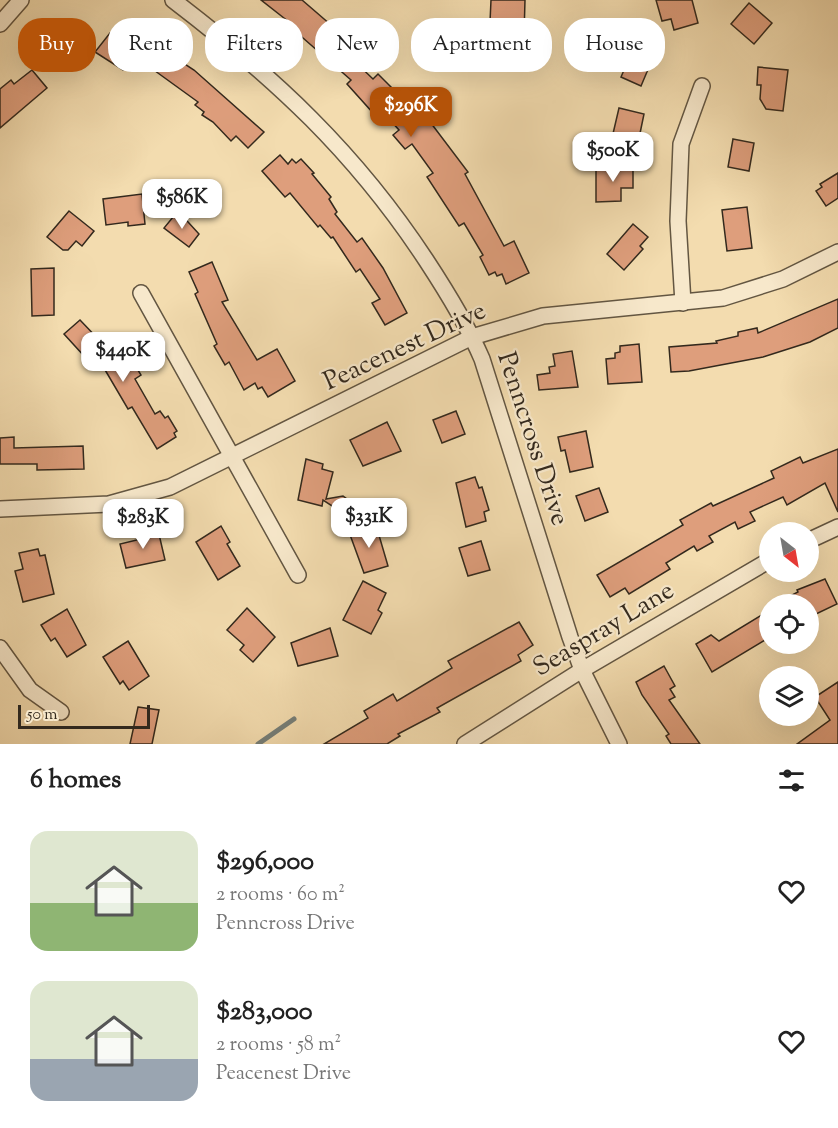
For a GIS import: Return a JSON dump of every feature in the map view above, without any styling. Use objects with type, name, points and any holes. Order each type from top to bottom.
[{"type":"street","points":[[0,24],[21,0]]},
{"type":"street","name":"Penncross Drive","points":[[173,0],[288,93],[350,157],[400,219],[472,337],[499,409],[582,670],[619,744]]},
{"type":"street","points":[[682,303],[678,221],[681,144],[702,86]]},
{"type":"street","name":"Peacenest Drive","points":[[0,509],[109,504],[170,487],[472,337],[543,316],[723,298],[783,279],[838,252]]},
{"type":"street","points":[[141,293],[298,575]]},
{"type":"street","points":[[819,536],[838,527]]},
{"type":"street","name":"Seaspray Lane","points":[[465,744],[582,670],[759,566]]},
{"type":"street","points":[[0,648],[30,690],[61,712]]},
{"type":"building","points":[[261,0],[302,0],[323,18],[315,18],[315,48],[303,38],[303,18],[284,18]]},
{"type":"building","points":[[491,0],[525,0],[524,18],[490,18]]},
{"type":"building","points":[[656,0],[692,0],[698,23],[674,30],[671,19],[665,20],[665,18],[661,18]]},
{"type":"building","points":[[749,3],[772,23],[754,44],[731,24]]},
{"type":"building","points":[[108,36],[108,60],[96,51]]},
{"type":"building","points":[[758,67],[788,70],[783,111],[766,109],[760,99],[761,85],[757,85]]},
{"type":"building","points":[[193,69],[264,132],[248,148],[236,136],[231,141],[213,122],[202,115],[204,112],[195,105],[198,102],[157,72],[193,72]]},
{"type":"building","points":[[29,72],[34,72],[47,88],[0,128],[0,89],[11,80],[14,84]]},
{"type":"building","points":[[342,72],[366,72],[373,79],[378,74],[407,103],[412,98],[468,172],[465,174],[504,246],[514,241],[529,273],[506,284],[502,274],[497,276],[495,272],[489,275],[480,257],[483,255],[464,223],[459,226],[427,177],[433,173],[412,144],[405,149],[393,135],[399,130],[379,108],[374,114],[347,84],[351,80]]},
{"type":"building","points":[[623,72],[647,72],[641,86],[621,77]]},
{"type":"building","points":[[619,108],[644,114],[638,143],[612,138]]},
{"type":"building","points":[[733,139],[754,143],[749,171],[728,167]]},
{"type":"building","points":[[280,155],[288,164],[292,159],[296,163],[301,159],[314,173],[312,174],[331,197],[329,199],[337,212],[335,214],[357,242],[362,238],[383,268],[407,313],[385,325],[372,303],[380,299],[360,269],[356,272],[333,237],[331,238],[320,225],[318,227],[290,193],[285,197],[262,171]]},
{"type":"building","points":[[596,168],[633,168],[633,188],[621,188],[621,201],[596,202]]},
{"type":"building","points":[[838,173],[838,198],[826,206],[816,191],[822,187],[820,184]]},
{"type":"building","points":[[142,194],[145,224],[128,226],[128,222],[106,225],[103,199]]},
{"type":"building","points":[[747,207],[752,248],[727,251],[722,210]]},
{"type":"building","points":[[69,211],[94,231],[82,246],[76,241],[68,250],[63,250],[47,237]]},
{"type":"building","points":[[178,211],[199,234],[189,247],[164,228]]},
{"type":"building","points":[[633,224],[648,237],[640,246],[643,249],[624,270],[607,254]]},
{"type":"building","points":[[212,262],[228,300],[222,302],[257,360],[277,349],[295,381],[268,397],[262,387],[258,389],[255,383],[244,390],[229,362],[225,365],[214,346],[217,344],[195,294],[198,292],[189,272]]},
{"type":"building","points":[[54,268],[54,315],[32,316],[31,269]]},
{"type":"building","points":[[838,299],[838,328],[810,342],[763,357],[689,371],[671,372],[669,347],[717,343],[716,341],[738,336],[738,332],[757,328],[758,333]]},
{"type":"building","points":[[80,320],[123,365],[132,360],[141,375],[135,379],[155,414],[160,411],[165,418],[168,416],[177,431],[174,433],[176,437],[157,449],[132,407],[128,409],[101,363],[95,368],[64,334]]},
{"type":"building","points":[[639,344],[642,382],[608,384],[606,359],[615,358],[615,353],[620,352],[620,346]]},
{"type":"building","points":[[572,351],[578,387],[539,390],[537,375],[550,373],[549,367],[555,366],[553,354]]},
{"type":"building","points":[[456,411],[465,434],[442,443],[433,420]]},
{"type":"building","points":[[387,422],[401,451],[363,466],[350,440]]},
{"type":"building","points":[[586,431],[593,467],[570,472],[565,450],[561,451],[558,437]]},
{"type":"building","points":[[14,437],[14,448],[83,446],[84,469],[37,470],[37,464],[0,464],[0,438]]},
{"type":"building","points":[[838,449],[838,512],[825,483],[787,505],[783,497],[750,512],[755,521],[738,529],[735,522],[709,536],[713,542],[697,551],[694,546],[666,563],[670,569],[629,594],[625,588],[610,597],[597,575],[683,525],[680,520],[711,503],[713,506],[774,478],[771,471],[800,457],[803,463]]},
{"type":"building","points":[[306,459],[323,464],[322,469],[333,472],[326,499],[343,496],[351,502],[343,513],[323,500],[322,506],[298,500]]},
{"type":"building","points":[[475,477],[479,488],[482,487],[489,510],[484,512],[486,521],[466,527],[456,483]]},
{"type":"building","points":[[599,488],[608,512],[585,521],[576,496]]},
{"type":"building","points":[[376,525],[388,566],[364,573],[349,532]]},
{"type":"building","points":[[221,526],[230,542],[227,544],[240,566],[218,580],[196,542]]},
{"type":"building","points":[[158,530],[165,560],[126,568],[120,544],[141,539],[140,535]]},
{"type":"building","points":[[481,541],[490,570],[468,576],[459,548]]},
{"type":"building","points":[[38,549],[40,556],[45,555],[54,594],[23,602],[15,571],[23,569],[19,553]]},
{"type":"building","points":[[825,579],[837,604],[819,613],[819,594],[794,594],[798,592],[797,590]]},
{"type":"building","points":[[363,581],[386,593],[378,610],[382,613],[371,634],[343,620]]},
{"type":"building","points":[[247,608],[275,637],[253,662],[240,650],[244,645],[227,630]]},
{"type":"building","points":[[67,609],[86,645],[67,657],[55,638],[51,641],[41,625]]},
{"type":"building","points":[[759,617],[759,644],[712,672],[696,644],[711,635],[719,641]]},
{"type":"building","points":[[519,622],[533,645],[518,655],[521,661],[437,708],[440,712],[398,734],[400,736],[387,744],[324,744],[368,718],[364,711],[393,694],[397,701],[452,668],[448,661]]},
{"type":"building","points":[[330,628],[338,656],[298,666],[291,643]]},
{"type":"building","points":[[128,641],[149,676],[129,690],[123,681],[120,684],[103,657]]},
{"type":"building","points":[[664,666],[675,686],[670,689],[675,697],[669,700],[700,744],[671,744],[666,736],[669,734],[642,695],[636,682]]},
{"type":"building","points":[[838,682],[838,744],[797,744],[830,720],[819,703],[819,694]]},
{"type":"building","points":[[138,707],[159,710],[152,744],[130,744]]},
{"type":"waterway","points":[[258,744],[294,719]]}]
